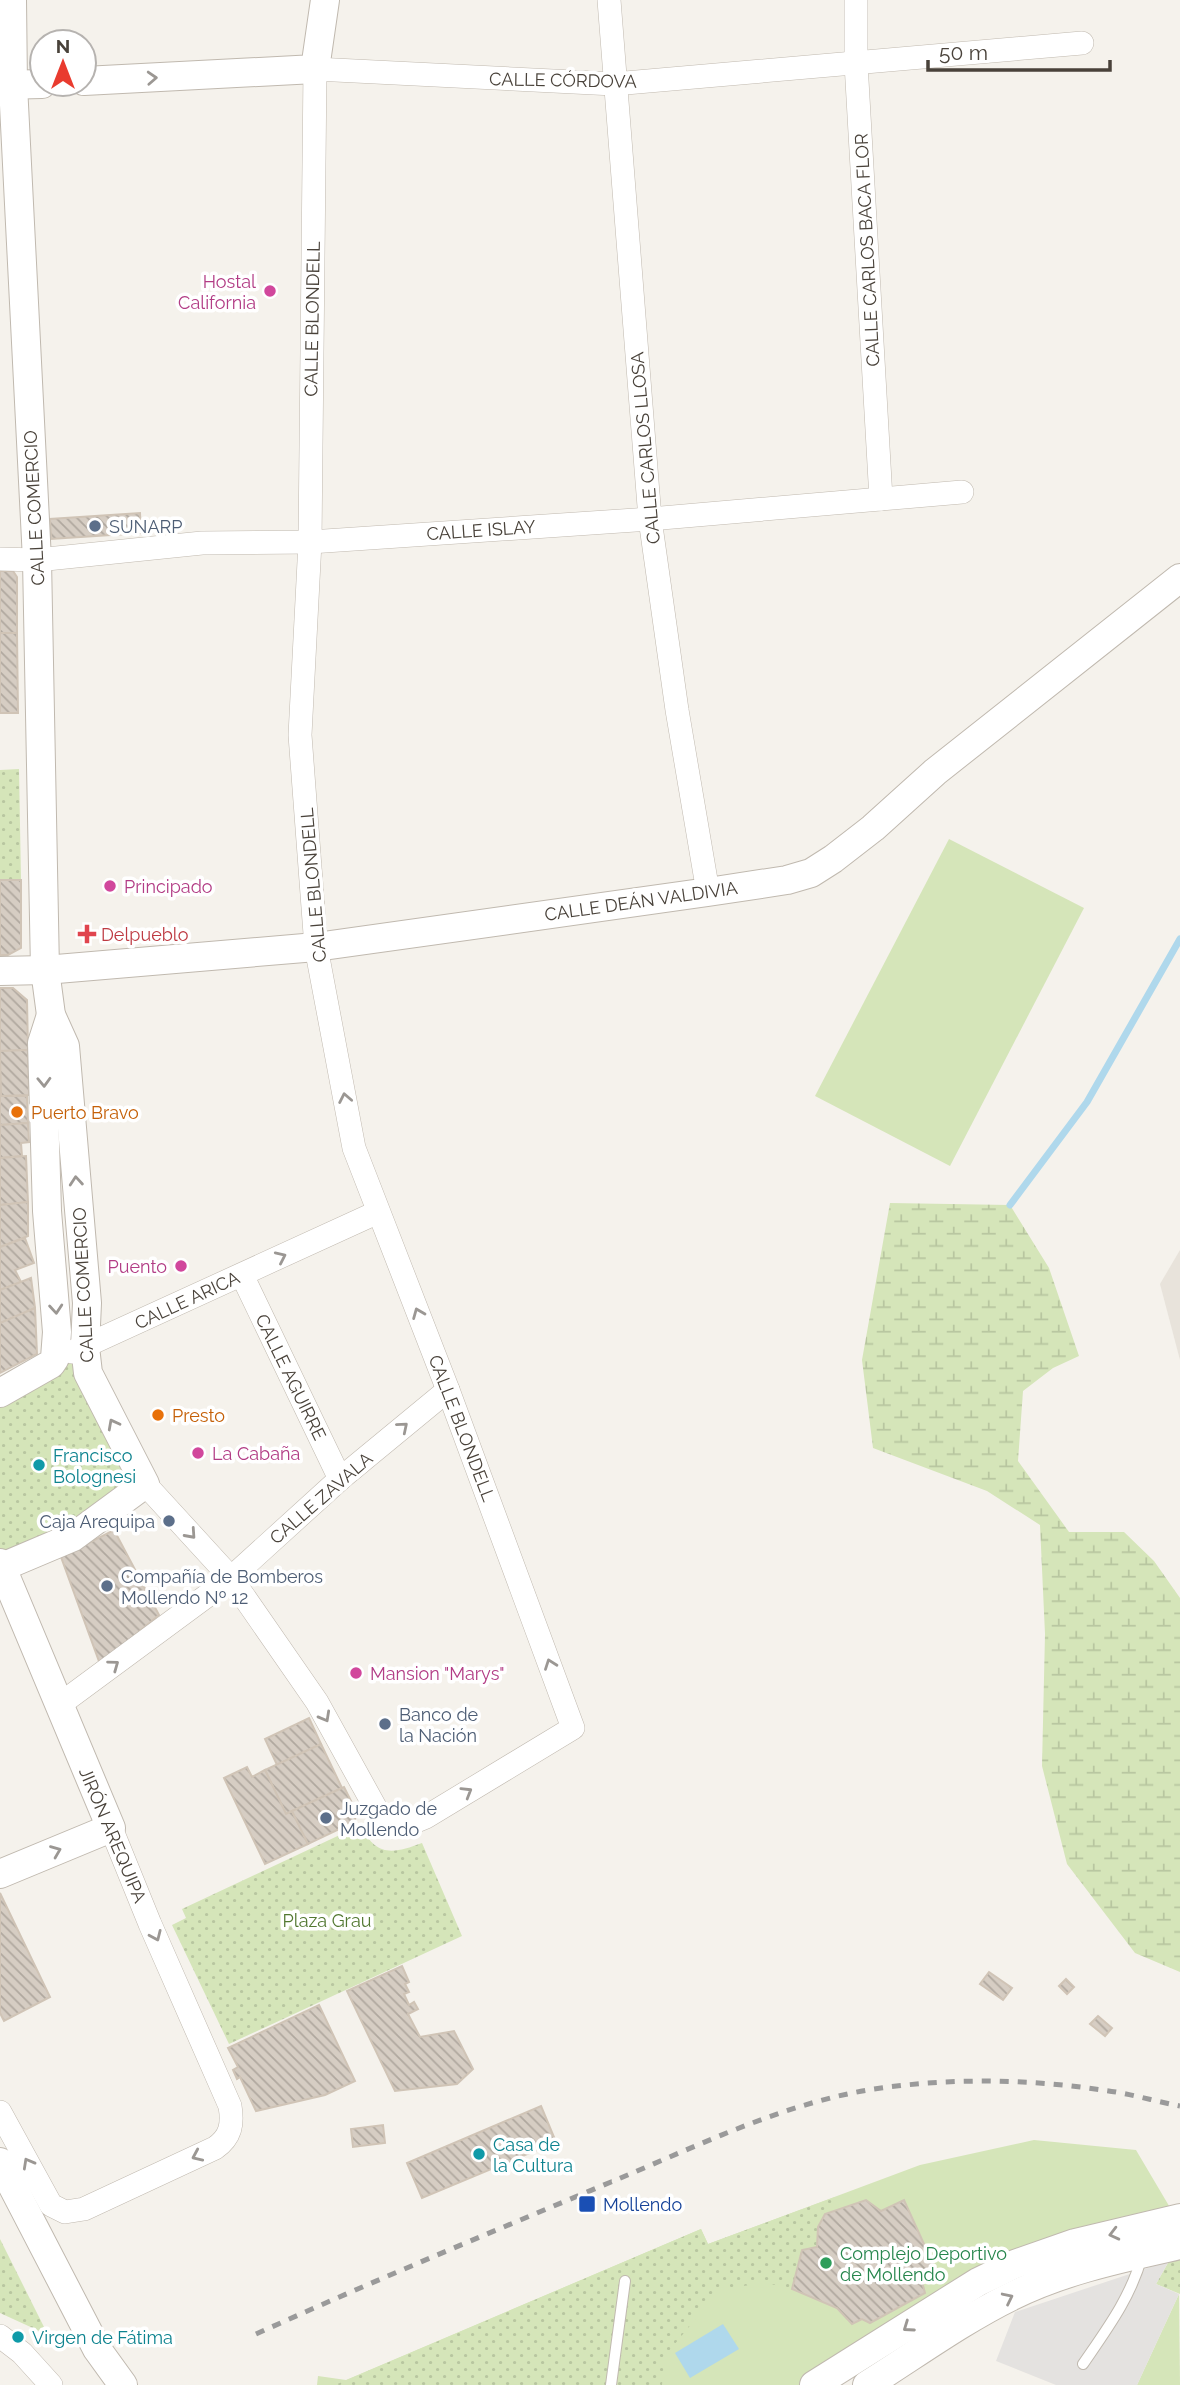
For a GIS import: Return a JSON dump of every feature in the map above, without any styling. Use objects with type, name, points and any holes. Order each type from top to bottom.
[{"type":"street","name":"CALLE COMERCIO","points":[[12,0],[6,85],[37,560],[46,970],[51,1015],[65,1046],[87,1304],[85,1347],[88,1373],[145,1484],[231,1578],[317,1702],[380,1816],[388,1824],[408,1826]]},
{"type":"street","name":"CALLE BLONDELL","points":[[325,0],[315,69],[310,542],[300,735],[316,947],[354,1148],[448,1390],[573,1728],[408,1826]]},
{"type":"street","name":"CALLE CARLOS LLOSA","points":[[609,0],[650,519],[677,710],[708,892]]},
{"type":"street","name":"CALLE CARLOS BACA FLOR","points":[[856,0],[856,63],[881,499]]},
{"type":"street","name":"CALLE CÓRDOVA","points":[[98,80],[315,69],[614,84],[1082,43]]},
{"type":"street","points":[[6,85],[28,84]]},
{"type":"street","name":"CALLE ISLAY","points":[[0,559],[37,560],[202,543],[310,542],[650,519],[962,492]]},
{"type":"street","name":"CALLE DEÁN VALDIVIA","points":[[0,971],[46,970],[316,947],[708,892],[787,880],[811,873],[873,828],[935,772],[1180,578]]},
{"type":"street","name":"CALLE COMERCIO","points":[[51,1015],[42,1043],[47,1211],[57,1332],[55,1358]]},
{"type":"street","name":"CALLE ARICA","points":[[0,1393],[51,1364],[55,1358],[85,1347],[378,1212]]},
{"type":"street","name":"CALLE AGUIRRE","points":[[242,1275],[340,1479]]},
{"type":"street","name":"CALLE ZAVALA","points":[[59,1705],[231,1578],[340,1479],[448,1390]]},
{"type":"street","points":[[1,1565],[73,1537],[145,1484]]},
{"type":"street","name":"JIRÓN AREQUIPA","points":[[0,2112],[51,2205],[60,2211],[71,2212],[84,2209],[215,2148],[230,2131],[230,2106],[150,1924],[1,1565]]},
{"type":"street","points":[[0,1874],[111,1828]]},
{"type":"street","points":[[0,2162],[97,2349],[123,2385]]},
{"type":"street","points":[[866,2385],[1015,2264],[1075,2244],[1157,2243],[1180,2217]]},
{"type":"street","points":[[814,2385],[899,2333],[960,2309]]},
{"type":"street","points":[[0,2336],[22,2353],[51,2385]]},
{"type":"lane","points":[[1083,2364],[1127,2298],[1157,2243]]},
{"type":"lane","points":[[611,2385],[625,2281]]},
{"type":"shaded area","points":[[1180,1250],[1180,1360],[1160,1284]]},
{"type":"shaded area","points":[[1169,2261],[1156,2284],[1179,2294],[1137,2385],[1056,2385],[996,2361],[1015,2312]]},
{"type":"green space","points":[[19,769],[21,880],[0,880],[0,770]]},
{"type":"green space","points":[[949,839],[1084,908],[950,1166],[815,1096]]},
{"type":"green space","points":[[890,1203],[1010,1205],[1049,1268],[1079,1356],[1053,1368],[1023,1391],[1018,1461],[1069,1532],[1124,1532],[1154,1561],[1180,1598],[1180,1972],[1135,1953],[1067,1864],[1042,1766],[1045,1634],[1040,1525],[987,1491],[873,1448],[862,1360]]},
{"type":"green space","points":[[85,1347],[145,1484],[0,1563],[0,1397]]},
{"type":"green space","name":"Plaza Grau","points":[[361,1825],[372,1843],[379,1848],[394,1851],[422,1843],[462,1936],[229,2044],[172,1925],[186,1918],[182,1909]]},
{"type":"green space","name":"Complejo Deportivo de Mollendo","points":[[1034,2140],[1136,2150],[1175,2216],[974,2281],[821,2385],[317,2385],[318,2376],[346,2380],[701,2229],[708,2244],[920,2165]]},
{"type":"green space","points":[[835,2197],[818,2227],[817,2247],[802,2250],[792,2289],[766,2283],[720,2289],[665,2356],[662,2385],[335,2385],[701,2229],[708,2244]]},
{"type":"green space","points":[[0,2239],[48,2335],[0,2313]]},
{"type":"green space","points":[[1180,2258],[1180,2294],[1156,2284],[1169,2261]]},
{"type":"green space","points":[[1179,2294],[1180,2385],[1137,2385]]},
{"type":"water","points":[[723,2324],[739,2349],[690,2378],[675,2353]]},
{"type":"building","name":"SUNARP","points":[[140,513],[141,533],[51,539],[50,519]]},
{"type":"building","points":[[0,571],[13,571],[17,577],[17,633],[0,633]]},
{"type":"building","points":[[0,633],[17,633],[18,713],[0,713]]},
{"type":"building","points":[[0,880],[21,880],[21,948],[8,955],[0,955]]},
{"type":"building","points":[[0,988],[13,988],[27,1000],[28,1050],[0,1051]]},
{"type":"building","points":[[28,1050],[29,1095],[1,1096],[0,1051]]},
{"type":"building","points":[[0,1096],[27,1096],[28,1123],[0,1125]]},
{"type":"building","points":[[28,1123],[29,1142],[21,1143],[22,1156],[0,1158],[0,1125]]},
{"type":"building","points":[[26,1156],[28,1202],[0,1205],[0,1158]]},
{"type":"building","points":[[28,1202],[28,1236],[0,1247],[0,1205]]},
{"type":"building","points":[[25,1238],[34,1263],[15,1270],[21,1282],[0,1290],[0,1247]]},
{"type":"building","points":[[31,1278],[35,1308],[0,1323],[0,1290]]},
{"type":"building","points":[[35,1308],[37,1354],[0,1373],[0,1323]]},
{"type":"building","name":"Compañía de Bomberos Mollendo Nº 12","points":[[114,1530],[159,1615],[100,1664],[61,1557]]},
{"type":"building","points":[[309,1718],[321,1744],[277,1765],[265,1739]]},
{"type":"building","points":[[321,1744],[342,1788],[286,1814],[265,1770]]},
{"type":"building","points":[[247,1767],[252,1777],[265,1770],[286,1814],[292,1811],[308,1844],[265,1864],[224,1778]]},
{"type":"building","name":"Juzgado de Mollendo","points":[[344,1787],[357,1813],[354,1822],[308,1844],[292,1811]]},
{"type":"building","points":[[0,1893],[50,1997],[4,2021],[0,2013]]},
{"type":"building","points":[[402,1966],[409,1982],[405,1984],[409,1992],[404,1994],[409,2005],[414,2002],[418,2009],[408,2014],[420,2037],[454,2031],[473,2069],[457,2084],[395,2091],[347,1991]]},
{"type":"building","points":[[989,1972],[1012,1988],[1003,2000],[980,1984]]},
{"type":"building","points":[[1066,1979],[1074,1987],[1067,1994],[1059,1986]]},
{"type":"building","points":[[319,2005],[355,2081],[325,2095],[256,2111],[240,2077],[237,2079],[233,2070],[238,2067],[228,2048]]},
{"type":"building","points":[[1098,2016],[1112,2028],[1105,2036],[1090,2024]]},
{"type":"building","name":"Casa de la Cultura","points":[[541,2106],[556,2142],[422,2198],[407,2163]]},
{"type":"building","points":[[383,2125],[385,2143],[353,2147],[351,2129]]},
{"type":"building","points":[[866,2200],[881,2211],[904,2200],[934,2266],[921,2278],[925,2293],[870,2323],[862,2319],[852,2324],[837,2308],[792,2289],[802,2250],[817,2247],[818,2227],[825,2214]]},
{"type":"waterway","points":[[1010,1205],[1087,1102],[1180,939]]},
{"type":"railway","points":[[256,2334],[743,2126],[846,2094],[881,2088],[964,2081],[1019,2082],[1112,2091],[1180,2106]]},
{"type":"place","name":"Hostal California","points":[[270,291]]},
{"type":"place","name":"SUNARP","points":[[95,526]]},
{"type":"place","name":"Principado","points":[[110,886]]},
{"type":"place","name":"Delpueblo","points":[[87,934]]},
{"type":"place","name":"Puerto Bravo","points":[[17,1112]]},
{"type":"place","name":"Puento","points":[[181,1266]]},
{"type":"place","name":"Presto","points":[[158,1415]]},
{"type":"place","name":"La Cabaña","points":[[198,1453]]},
{"type":"place","name":"Francisco Bolognesi","points":[[39,1465]]},
{"type":"place","name":"Caja Arequipa","points":[[169,1521]]},
{"type":"place","name":"Compañía de Bomberos Mollendo Nº 12","points":[[107,1586]]},
{"type":"place","name":"Mansion \"Marys\"","points":[[356,1673]]},
{"type":"place","name":"Banco de la Nación","points":[[385,1724]]},
{"type":"place","name":"Juzgado de Mollendo","points":[[326,1818]]},
{"type":"place","name":"Casa de la Cultura","points":[[479,2154]]},
{"type":"place","name":"Mollendo","points":[[587,2204]]},
{"type":"place","name":"Complejo Deportivo de Mollendo","points":[[826,2263]]},
{"type":"place","name":"Virgen de Fátima","points":[[18,2337]]}]
